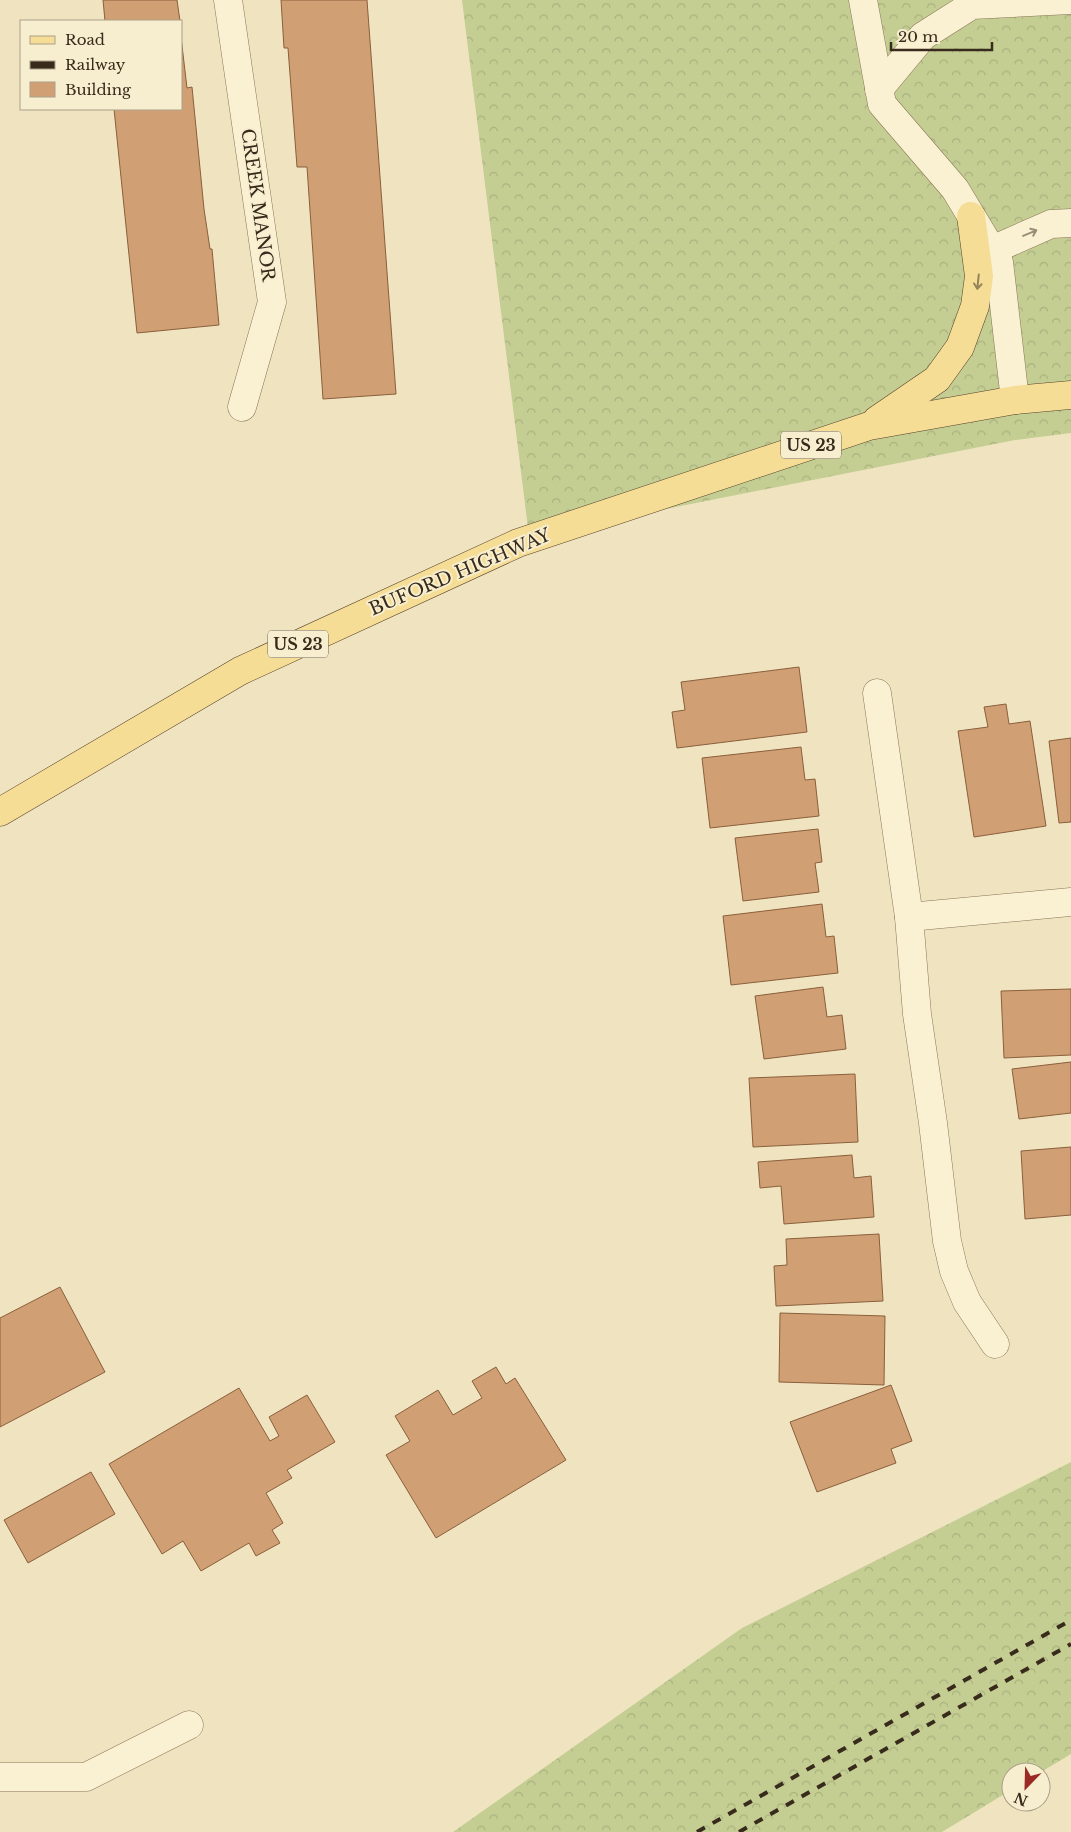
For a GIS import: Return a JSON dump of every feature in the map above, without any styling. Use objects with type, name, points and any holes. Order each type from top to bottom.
[{"type":"main road","points":[[869,426],[937,379],[960,347],[975,306],[979,276],[971,216]]},
{"type":"main road","name":"BUFORD HIGHWAY","points":[[0,812],[240,671],[518,543],[869,426],[1015,400],[1071,395]]},
{"type":"street","name":"CREEK MANOR","points":[[228,0],[272,302],[242,407]]},
{"type":"street","points":[[863,0],[882,104],[955,189],[999,262],[1015,400]]},
{"type":"street","points":[[879,89],[923,36],[972,5],[1071,0]]},
{"type":"street","points":[[992,250],[1051,224],[1071,223]]},
{"type":"street","points":[[878,693],[909,917],[917,1014],[933,1123],[947,1241],[954,1271],[967,1302],[995,1344]]},
{"type":"street","points":[[909,917],[1071,902]]},
{"type":"street","points":[[0,1777],[86,1777],[189,1725]]},
{"type":"green space","points":[[462,0],[1071,0],[1071,433],[1015,440],[529,536]]},
{"type":"green space","points":[[1071,1462],[1071,1754],[1051,1766],[1051,1762],[1001,1762],[1001,1796],[942,1832],[453,1832],[742,1628]]},
{"type":"building","points":[[103,0],[177,0],[180,20],[105,20]]},
{"type":"building","points":[[281,0],[367,0],[396,394],[323,399],[307,167],[297,167],[288,48],[284,48]]},
{"type":"building","points":[[182,46],[187,88],[192,87],[204,209],[210,249],[212,249],[219,325],[137,333],[114,110],[182,110]]},
{"type":"building","points":[[799,667],[807,732],[677,748],[672,712],[685,710],[681,682]]},
{"type":"building","points":[[1006,704],[1009,724],[1030,721],[1046,826],[974,837],[958,731],[988,727],[984,707]]},
{"type":"building","points":[[1071,738],[1071,822],[1059,823],[1049,741]]},
{"type":"building","points":[[801,747],[805,780],[815,779],[819,816],[710,828],[702,758]]},
{"type":"building","points":[[818,829],[822,862],[815,863],[819,892],[743,901],[735,838]]},
{"type":"building","points":[[822,904],[826,937],[834,936],[838,973],[731,985],[723,916]]},
{"type":"building","points":[[823,987],[827,1017],[842,1015],[846,1049],[764,1059],[755,996]]},
{"type":"building","points":[[1071,989],[1071,1055],[1004,1058],[1001,991]]},
{"type":"building","points":[[1071,1062],[1071,1113],[1019,1119],[1012,1069]]},
{"type":"building","points":[[855,1074],[858,1142],[753,1147],[749,1078]]},
{"type":"building","points":[[1071,1147],[1071,1215],[1025,1219],[1021,1151]]},
{"type":"building","points":[[852,1155],[854,1178],[871,1176],[874,1217],[784,1224],[781,1186],[760,1188],[758,1162]]},
{"type":"building","points":[[879,1234],[883,1301],[776,1306],[774,1266],[787,1265],[786,1239]]},
{"type":"building","points":[[60,1287],[105,1372],[0,1427],[0,1318]]},
{"type":"building","points":[[780,1313],[885,1316],[884,1385],[779,1382]]},
{"type":"building","points":[[496,1367],[506,1384],[515,1378],[566,1460],[436,1538],[386,1455],[410,1441],[395,1416],[438,1390],[453,1415],[482,1398],[472,1381]]},
{"type":"building","points":[[891,1385],[912,1441],[891,1449],[896,1463],[817,1492],[790,1422]]},
{"type":"building","points":[[239,1388],[270,1441],[279,1436],[269,1417],[307,1395],[335,1442],[287,1470],[292,1478],[266,1493],[283,1523],[272,1530],[280,1543],[256,1556],[249,1543],[201,1571],[183,1541],[162,1554],[109,1464]]},
{"type":"building","points":[[91,1472],[115,1514],[28,1563],[4,1520]]},
{"type":"railway","points":[[697,1832],[1071,1620]]},
{"type":"railway","points":[[739,1832],[1071,1644]]}]
